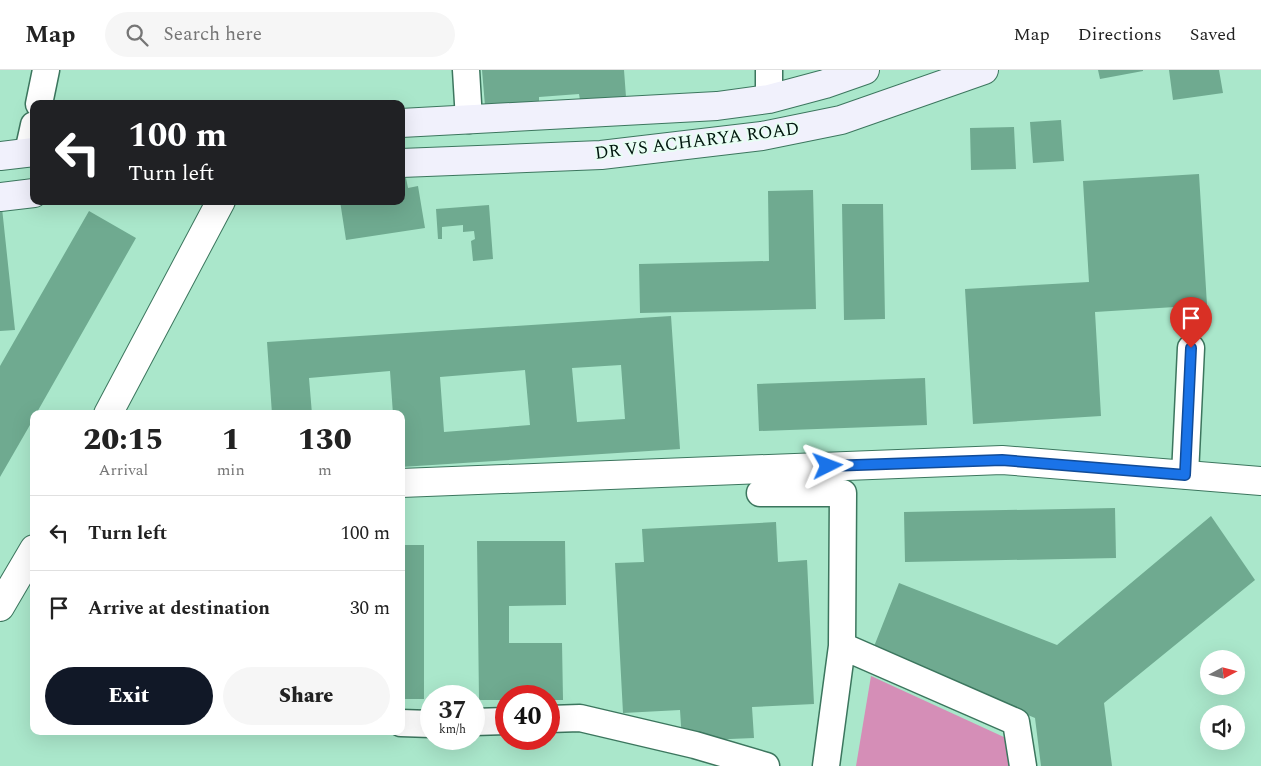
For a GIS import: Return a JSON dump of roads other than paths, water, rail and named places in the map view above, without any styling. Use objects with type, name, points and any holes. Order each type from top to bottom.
[{"type":"main road","name":"DR VS ACHARYA ROAD","points":[[405,123],[717,106],[770,99],[825,84],[865,70]]},
{"type":"main road","name":"DR VS ACHARYA ROAD","points":[[405,163],[601,155],[762,136],[841,120],[982,70]]},
{"type":"main road","points":[[0,156],[30,152]]},
{"type":"main road","points":[[0,197],[30,193]]},
{"type":"street","points":[[39,100],[46,70]]},
{"type":"street","points":[[466,70],[469,120]]},
{"type":"street","points":[[769,70],[770,99]]},
{"type":"street","points":[[110,410],[219,205]]},
{"type":"street","points":[[1185,475],[1191,348]]},
{"type":"street","points":[[405,483],[1002,460],[1261,481]]},
{"type":"street","points":[[760,493],[842,493],[842,646],[826,766]]},
{"type":"street","points":[[0,608],[30,556]]},
{"type":"street","points":[[842,646],[1016,722],[1024,766]]},
{"type":"street","points":[[560,719],[580,718],[695,745],[766,766]]},
{"type":"street","points":[[405,723],[420,724]]}]
